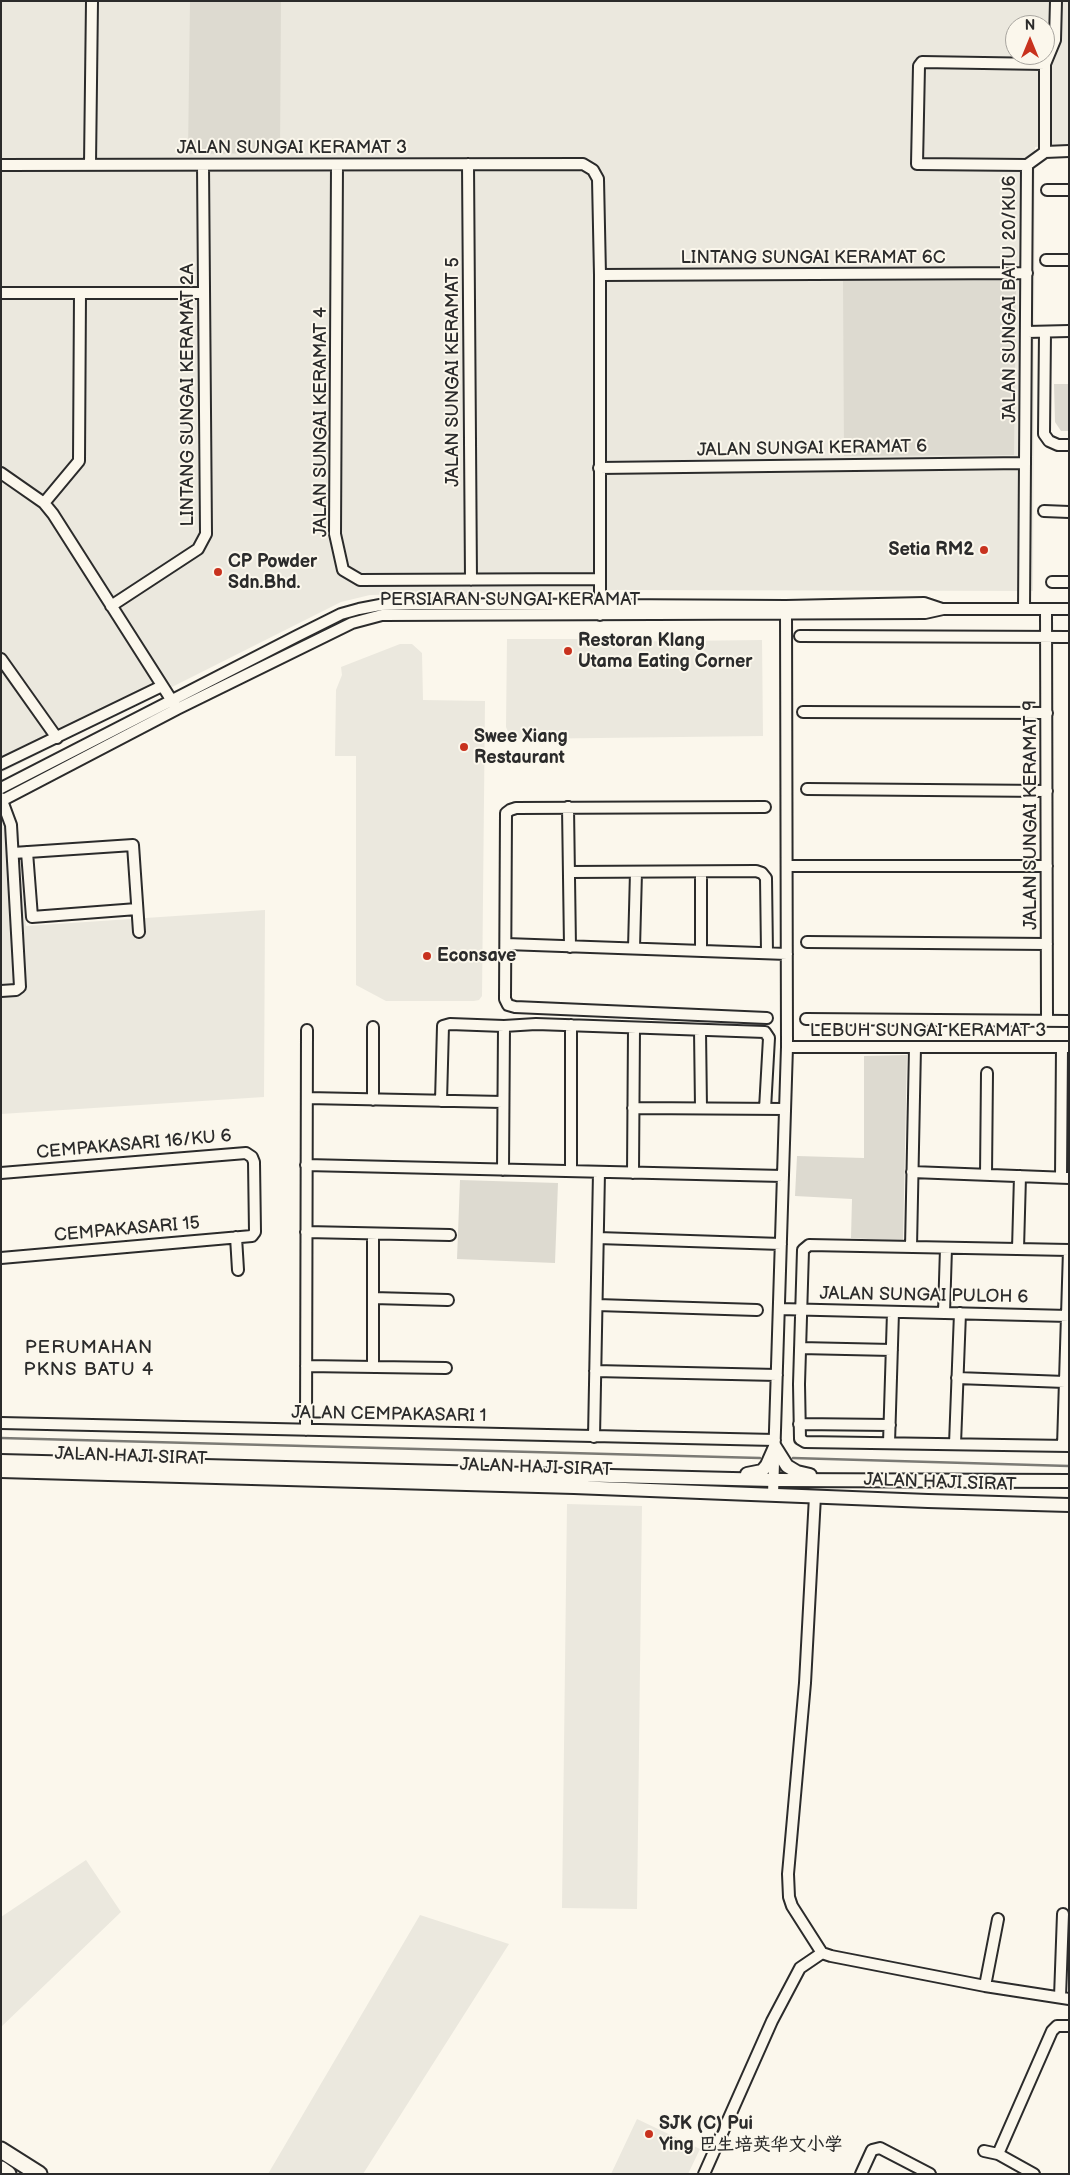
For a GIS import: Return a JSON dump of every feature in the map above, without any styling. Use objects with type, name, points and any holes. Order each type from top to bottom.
[{"type":"highway","points":[[1,2150],[39,2174]]},
{"type":"highway","points":[[1,2169],[8,2174]]},
{"type":"main road","points":[[673,1477],[753,1474],[762,1471],[767,1465],[775,1444]]},
{"type":"main road","points":[[775,1444],[787,1466],[797,1472],[866,1480]]},
{"type":"main road","name":"JALAN HAJI SIRAT","points":[[1,1461],[773,1480],[1040,1481],[1069,1483]]},
{"type":"main road","name":"JALAN HAJI SIRAT","points":[[1,1471],[574,1487],[1043,1504],[1069,1503]]},
{"type":"street","points":[[90,164],[92,1]]},
{"type":"street","points":[[1055,40],[1056,1]]},
{"type":"street","points":[[1005,64],[920,63],[918,164],[1027,165]]},
{"type":"street","points":[[1045,65],[1045,152],[1069,151]]},
{"type":"street","name":"JALAN SUNGAI BATU 20/KU6","points":[[1024,609],[1027,165],[1045,152]]},
{"type":"street","name":"JALAN SUNGAI KERAMAT 5","points":[[468,164],[470,580]]},
{"type":"street","name":"JALAN SUNGAI KERAMAT 3","points":[[1,165],[583,164],[593,170],[598,179],[600,275]]},
{"type":"street","name":"LINTANG SUNGAI KERAMAT 2A","points":[[111,606],[198,549],[206,534],[203,165]]},
{"type":"street","name":"JALAN SUNGAI KERAMAT 4","points":[[337,165],[335,534],[343,570],[360,580],[599,579]]},
{"type":"street","points":[[1047,190],[1069,190]]},
{"type":"street","points":[[1046,260],[1069,260]]},
{"type":"street","name":"LINTANG SUNGAI KERAMAT 6C","points":[[600,275],[1027,273]]},
{"type":"street","points":[[599,610],[600,275]]},
{"type":"street","points":[[1,293],[204,293]]},
{"type":"street","points":[[44,503],[79,461],[80,293]]},
{"type":"street","points":[[1027,332],[1069,331]]},
{"type":"street","points":[[1045,332],[1044,434],[1049,441],[1058,445],[1069,445]]},
{"type":"street","name":"JALAN SUNGAI KERAMAT 6","points":[[599,468],[1025,463]]},
{"type":"street","points":[[1,473],[44,503],[56,519],[177,709]]},
{"type":"street","points":[[1044,511],[1069,512]]},
{"type":"street","points":[[1052,582],[1069,582]]},
{"type":"street","name":"PERSIARAN SUNGAI KERAMAT","points":[[1,788],[341,614],[359,608],[380,605],[406,605],[599,610]]},
{"type":"street","name":"PERSIARAN SUNGAI KERAMAT","points":[[2,799],[177,709],[367,618],[399,614],[599,610],[786,610],[926,613],[943,609],[1069,609]]},
{"type":"street","name":"JALAN SUNGAI KERAMAT 9","points":[[1046,609],[1047,1021]]},
{"type":"street","points":[[773,1494],[786,1047],[786,610]]},
{"type":"street","points":[[800,636],[1069,637]]},
{"type":"street","points":[[1,659],[57,738]]},
{"type":"street","points":[[1,764],[162,686]]},
{"type":"street","points":[[803,712],[1047,713]]},
{"type":"street","points":[[807,789],[1047,791]]},
{"type":"street","points":[[1,991],[16,990],[20,987],[13,853],[6,827],[2,799]]},
{"type":"street","points":[[765,806],[516,808],[506,813],[505,999],[508,1005],[515,1007],[767,1018]]},
{"type":"street","points":[[568,807],[570,946]]},
{"type":"street","points":[[13,853],[133,845],[139,932]]},
{"type":"street","points":[[27,852],[32,917],[138,909]]},
{"type":"street","points":[[787,866],[1047,866]]},
{"type":"street","points":[[569,872],[756,871],[762,873],[766,878],[767,953]]},
{"type":"street","points":[[634,948],[636,872]]},
{"type":"street","points":[[701,872],[701,951]]},
{"type":"street","points":[[807,942],[1047,944]]},
{"type":"street","points":[[506,944],[787,954]]},
{"type":"street","points":[[806,1020],[1069,1021]]},
{"type":"street","points":[[441,1102],[442,1027],[450,1024],[504,1026],[536,1024],[767,1033],[769,1038],[765,1109]]},
{"type":"street","points":[[571,1025],[571,1171]]},
{"type":"street","points":[[503,1170],[504,1026]]},
{"type":"street","points":[[373,1027],[373,1100]]},
{"type":"street","points":[[633,1173],[634,1028]]},
{"type":"street","points":[[306,1430],[307,1030]]},
{"type":"street","points":[[700,1030],[701,1108]]},
{"type":"street","name":"LEBUH SUNGAI KERAMAT 3","points":[[786,1047],[1066,1047]]},
{"type":"street","points":[[911,1247],[915,1047]]},
{"type":"street","points":[[912,1172],[1065,1178],[1066,1047]]},
{"type":"street","points":[[986,1175],[987,1073]]},
{"type":"street","points":[[306,1098],[503,1102]]},
{"type":"street","points":[[633,1108],[785,1109]]},
{"type":"street","name":"CEMPAKASARI 16/KU 6","points":[[1,1172],[246,1153],[252,1157],[254,1162],[255,1232]]},
{"type":"street","points":[[306,1165],[783,1176]]},
{"type":"street","points":[[594,1437],[599,1172]]},
{"type":"street","points":[[1018,1249],[1020,1176]]},
{"type":"street","name":"CEMPAKASARI 15","points":[[1,1258],[252,1236],[255,1232]]},
{"type":"street","points":[[306,1232],[450,1235]]},
{"type":"street","points":[[373,1234],[373,1367]]},
{"type":"street","points":[[236,1237],[238,1270]]},
{"type":"street","points":[[598,1238],[781,1244]]},
{"type":"street","points":[[809,1245],[946,1248],[1069,1250],[1065,1382],[1066,1446],[805,1442],[798,1436],[803,1250],[809,1245]]},
{"type":"street","points":[[944,1313],[946,1248]]},
{"type":"street","points":[[373,1298],[448,1300]]},
{"type":"street","points":[[597,1305],[757,1310]]},
{"type":"street","name":"JALAN SUNGAI PULOH 6","points":[[779,1309],[1068,1316]]},
{"type":"street","points":[[889,1443],[893,1312]]},
{"type":"street","points":[[956,1444],[960,1313]]},
{"type":"street","points":[[800,1348],[892,1350]]},
{"type":"street","points":[[306,1366],[446,1368]]},
{"type":"street","points":[[596,1371],[777,1375]]},
{"type":"street","points":[[957,1378],[1065,1382]]},
{"type":"street","name":"JALAN CEMPAKASARI 1","points":[[1,1423],[594,1437],[775,1444]]},
{"type":"street","points":[[799,1424],[890,1425]]},
{"type":"street","points":[[815,1496],[805,1683],[788,1874],[789,1897],[792,1906],[822,1952],[849,1960],[986,1986],[1064,1998],[1062,1914]]},
{"type":"street","points":[[986,1986],[998,1919]]},
{"type":"street","points":[[704,2174],[772,2021],[795,1977],[800,1968],[822,1952]]},
{"type":"street","points":[[998,2154],[1052,2031],[1057,2026],[1069,2026]]},
{"type":"street","points":[[861,2174],[872,2150],[880,2148],[930,2174]]},
{"type":"street","points":[[984,2151],[998,2154],[1034,2174]]},
{"type":"shaded area","points":[[1,1],[1069,1],[1069,146],[1035,147],[1033,591],[618,590],[370,595],[341,602],[1,773]]},
{"type":"shaded area","points":[[190,1],[281,1],[280,153],[188,154]]},
{"type":"shaded area","points":[[1016,277],[1014,455],[844,456],[843,281]]},
{"type":"shaded area","points":[[1054,384],[1069,384],[1069,431],[1061,431],[1055,422]]},
{"type":"shaded area","points":[[507,639],[585,639],[590,642],[762,640],[763,736],[517,739],[509,734],[506,727]]},
{"type":"shaded area","points":[[400,644],[412,644],[422,653],[423,700],[485,701],[482,996],[479,1000],[386,1001],[356,985],[356,756],[335,756],[336,690],[342,675],[341,667]]},
{"type":"shaded area","points":[[1,785],[19,833],[26,926],[265,910],[264,1097],[1,1114]]},
{"type":"shaded area","points":[[907,1055],[903,1241],[851,1238],[852,1199],[795,1196],[797,1156],[864,1158],[864,1056]]},
{"type":"shaded area","points":[[460,1180],[558,1183],[555,1263],[457,1259]]},
{"type":"shaded area","points":[[567,1504],[642,1506],[637,1909],[562,1908]]},
{"type":"shaded area","points":[[86,1860],[121,1912],[1,2027],[1,1917]]},
{"type":"shaded area","points":[[420,1915],[509,1944],[363,2174],[268,2174]]},
{"type":"shaded area","name":"SJK (C) Pui Ying 巴生培英华文小学","points":[[637,2119],[700,2149],[688,2174],[611,2174]]},
{"type":"waterway","points":[[1,1438],[760,1458]]},
{"type":"waterway","points":[[793,1458],[1069,1466]]},
{"type":"place","name":"Setia RM2","points":[[984,550]]},
{"type":"place","name":"CP Powder Sdn.Bhd.","points":[[218,572]]},
{"type":"place","name":"Restoran Klang Utama Eating Corner","points":[[568,651]]},
{"type":"place","name":"Swee Xiang Restaurant","points":[[464,747]]},
{"type":"place","name":"Econsave","points":[[427,956]]},
{"type":"place","name":"SJK (C) Pui Ying 巴生培英华文小学","points":[[649,2134]]},
{"type":"district","name":"PERUMAHAN PKNS BATU 4","points":[[89,1359]]}]
